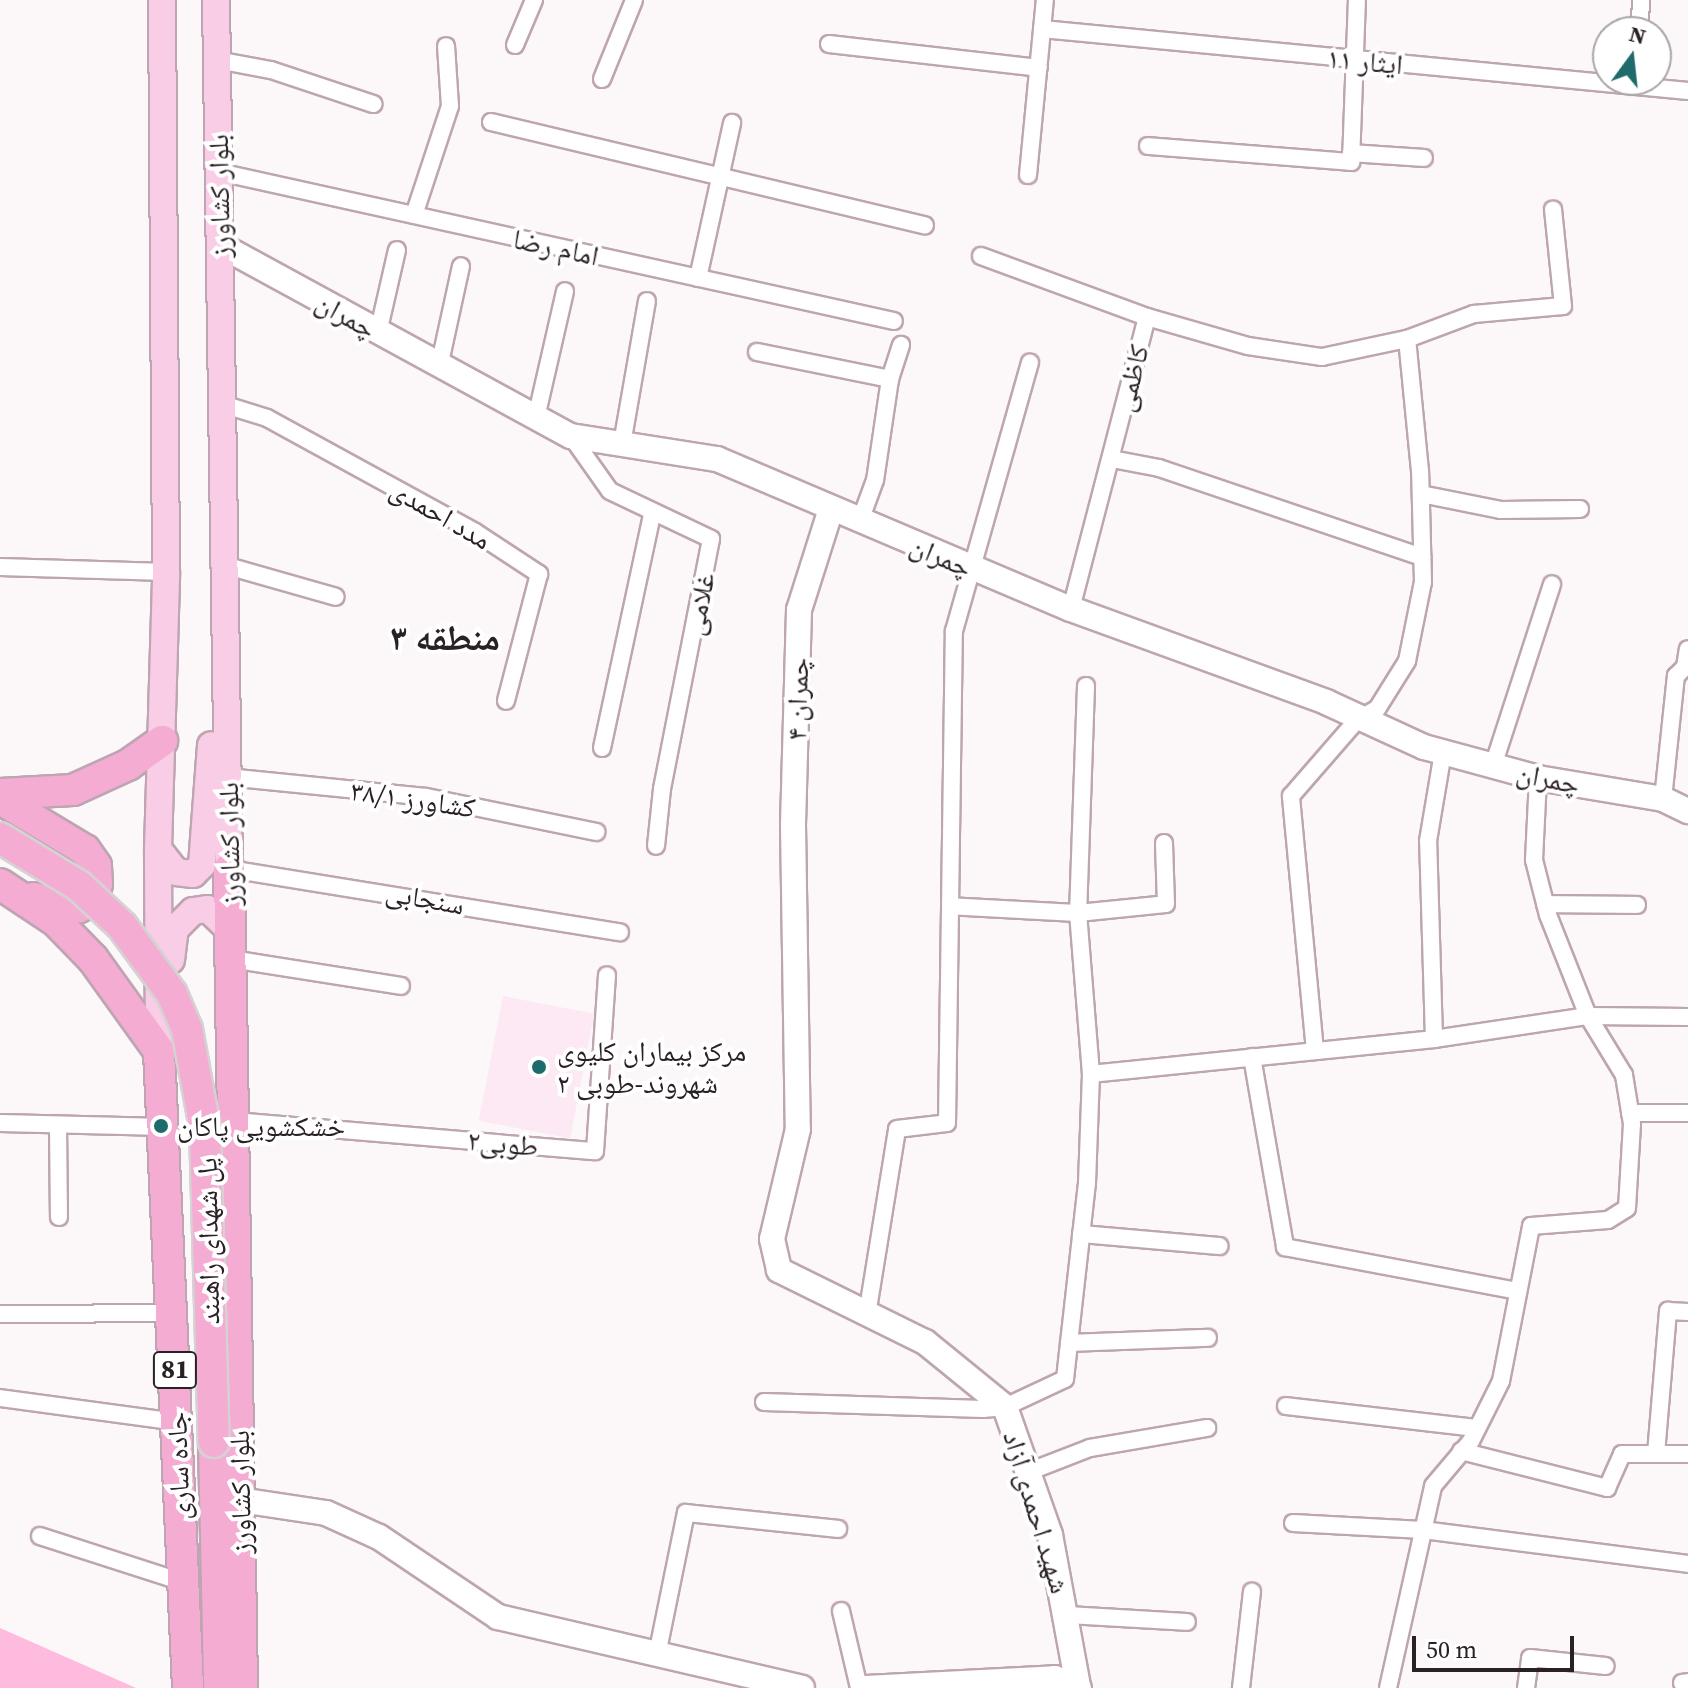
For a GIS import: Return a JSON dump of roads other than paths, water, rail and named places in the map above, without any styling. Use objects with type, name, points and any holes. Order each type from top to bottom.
[{"type":"highway","points":[[0,796],[73,790],[128,765],[162,741]]},
{"type":"highway","points":[[0,796],[85,850],[96,866],[92,898],[79,907],[8,888]]},
{"type":"highway","name":"پل شهدای راهبند","points":[[0,838],[79,886],[122,926],[165,983],[187,1029],[205,1128],[219,1688]]},
{"type":"highway","name":"بلوار کشاورز","points":[[229,869],[242,1688]]},
{"type":"highway","points":[[8,888],[56,921],[93,959],[159,1051]]},
{"type":"highway","name":"جاده ساری","points":[[159,1051],[165,1127],[188,1688]]},
{"type":"main road","name":"بلوار کشاورز","points":[[159,1051],[158,849],[166,572],[162,0]]},
{"type":"main road","name":"بلوار کشاورز","points":[[216,0],[229,869]]},
{"type":"main road","points":[[158,849],[176,872],[193,874],[202,865],[213,706],[226,645]]},
{"type":"main road","points":[[159,1051],[175,929],[182,918],[208,909],[231,945]]},
{"type":"street","points":[[515,45],[534,0]]},
{"type":"street","points":[[602,79],[634,0]]},
{"type":"street","points":[[1028,175],[1045,0]]},
{"type":"street","points":[[1148,146],[1351,162],[1351,59],[1357,0]]},
{"type":"street","name":"ایثار ۱۱","points":[[1042,29],[1592,79]]},
{"type":"street","points":[[829,44],[1039,68]]},
{"type":"street","points":[[414,215],[450,106],[446,46]]},
{"type":"street","points":[[217,60],[271,70],[373,104]]},
{"type":"street","points":[[491,122],[925,225]]},
{"type":"street","points":[[698,278],[732,123]]},
{"type":"street","points":[[1351,153],[1424,158]]},
{"type":"street","name":"امام رضا","points":[[219,172],[894,321]]},
{"type":"street","points":[[1147,317],[1248,346],[1322,357],[1407,339],[1474,314],[1563,306],[1553,210]]},
{"type":"street","name":"چمران","points":[[220,245],[439,367],[571,436],[717,459],[1071,609],[1326,702],[1357,720],[1443,752],[1538,778],[1663,799],[1688,811]]},
{"type":"street","points":[[378,333],[397,250]]},
{"type":"street","name":"کاظمی","points":[[981,256],[1147,317],[1071,609]]},
{"type":"street","points":[[439,367],[461,266]]},
{"type":"street","points":[[536,418],[565,291]]},
{"type":"street","points":[[622,444],[647,301]]},
{"type":"street","points":[[1315,1051],[1291,796],[1357,720],[1377,709],[1407,661],[1423,582],[1421,494],[1407,339]]},
{"type":"street","points":[[860,521],[875,480],[890,379],[901,345]]},
{"type":"street","points":[[757,352],[890,379]]},
{"type":"street","points":[[867,1315],[897,1129],[947,1123],[954,631],[969,567],[1030,363]]},
{"type":"street","name":"مدد احمدی","points":[[222,404],[267,418],[336,455],[475,532],[539,574],[506,701]]},
{"type":"street","name":"غلامی","points":[[571,436],[610,491],[652,514],[711,539],[662,789],[656,846]]},
{"type":"street","points":[[1112,459],[1159,468],[1422,557]]},
{"type":"street","points":[[1421,494],[1501,510],[1580,509]]},
{"type":"street","name":"چمران ۴","points":[[794,895],[799,610],[831,509]]},
{"type":"street","points":[[602,748],[652,514]]},
{"type":"street","points":[[224,565],[336,597]]},
{"type":"street","points":[[0,567],[166,572]]},
{"type":"street","points":[[1493,766],[1552,584]]},
{"type":"street","points":[[1663,799],[1676,676],[1685,667],[1688,649]]},
{"type":"street","points":[[764,1402],[898,1410],[1005,1407],[1065,1379],[1081,1234],[1091,1074],[1078,913],[1086,686]]},
{"type":"street","points":[[1434,1039],[1428,841],[1443,752]]},
{"type":"street","name":"کشاورز ۳۸/۱","points":[[227,777],[426,797],[596,832]]},
{"type":"street","points":[[1388,1688],[1433,1486],[1477,1428],[1501,1381],[1531,1226],[1608,1220],[1627,1208],[1630,1113],[1624,1075],[1588,1016],[1545,904],[1534,860],[1538,778]]},
{"type":"street","points":[[950,906],[1078,913],[1166,904],[1164,843]]},
{"type":"street","name":"سنجابی","points":[[229,869],[620,932]]},
{"type":"street","name":"شهید احمدی آزاد","points":[[794,895],[798,1129],[772,1239],[779,1270],[925,1342],[1005,1407],[1050,1535],[1079,1687]]},
{"type":"street","points":[[1545,904],[1637,905]]},
{"type":"street","points":[[231,945],[401,986]]},
{"type":"street","name":"طوبی۲","points":[[234,1121],[595,1151],[607,975]]},
{"type":"street","points":[[1091,1074],[1434,1039],[1588,1016],[1688,1017]]},
{"type":"street","points":[[1252,1057],[1285,1247],[1518,1291]]},
{"type":"street","points":[[1630,1113],[1688,1113]]},
{"type":"street","points":[[0,1123],[165,1127]]},
{"type":"street","points":[[58,1125],[59,1217]]},
{"type":"street","points":[[1081,1234],[1219,1246]]},
{"type":"street","points":[[1656,1454],[1668,1311],[1688,1312]]},
{"type":"street","points":[[0,1314],[173,1313]]},
{"type":"street","points":[[1069,1343],[1208,1338]]},
{"type":"street","points":[[0,1398],[177,1422]]},
{"type":"street","points":[[1286,1406],[1477,1428]]},
{"type":"street","points":[[1028,1472],[1090,1448],[1207,1428]]},
{"type":"street","points":[[1461,1451],[1607,1488],[1622,1454],[1688,1454]]},
{"type":"street","points":[[240,1500],[326,1513],[379,1537],[498,1617],[802,1688]]},
{"type":"street","points":[[657,1655],[686,1513],[838,1529]]},
{"type":"street","points":[[1293,1523],[1423,1530],[1688,1564]]},
{"type":"street","points":[[40,1536],[182,1582]]},
{"type":"street","points":[[1241,1688],[1252,1592]]},
{"type":"street","points":[[841,1611],[859,1688]]},
{"type":"street","points":[[1067,1615],[1187,1622]]},
{"type":"street","points":[[1526,1688],[1530,1658],[1606,1666]]},
{"type":"street","points":[[866,1688],[1055,1678],[1079,1687]]},
{"type":"place","name":"مرکز بیماران کلیوی شهروند-طوبی ۲","points":[[539,1067]]},
{"type":"place","name":"خشکشویی پاکان","points":[[161,1126]]},
{"type":"district","name":"منطقه ۳","points":[[445,638]]}]
